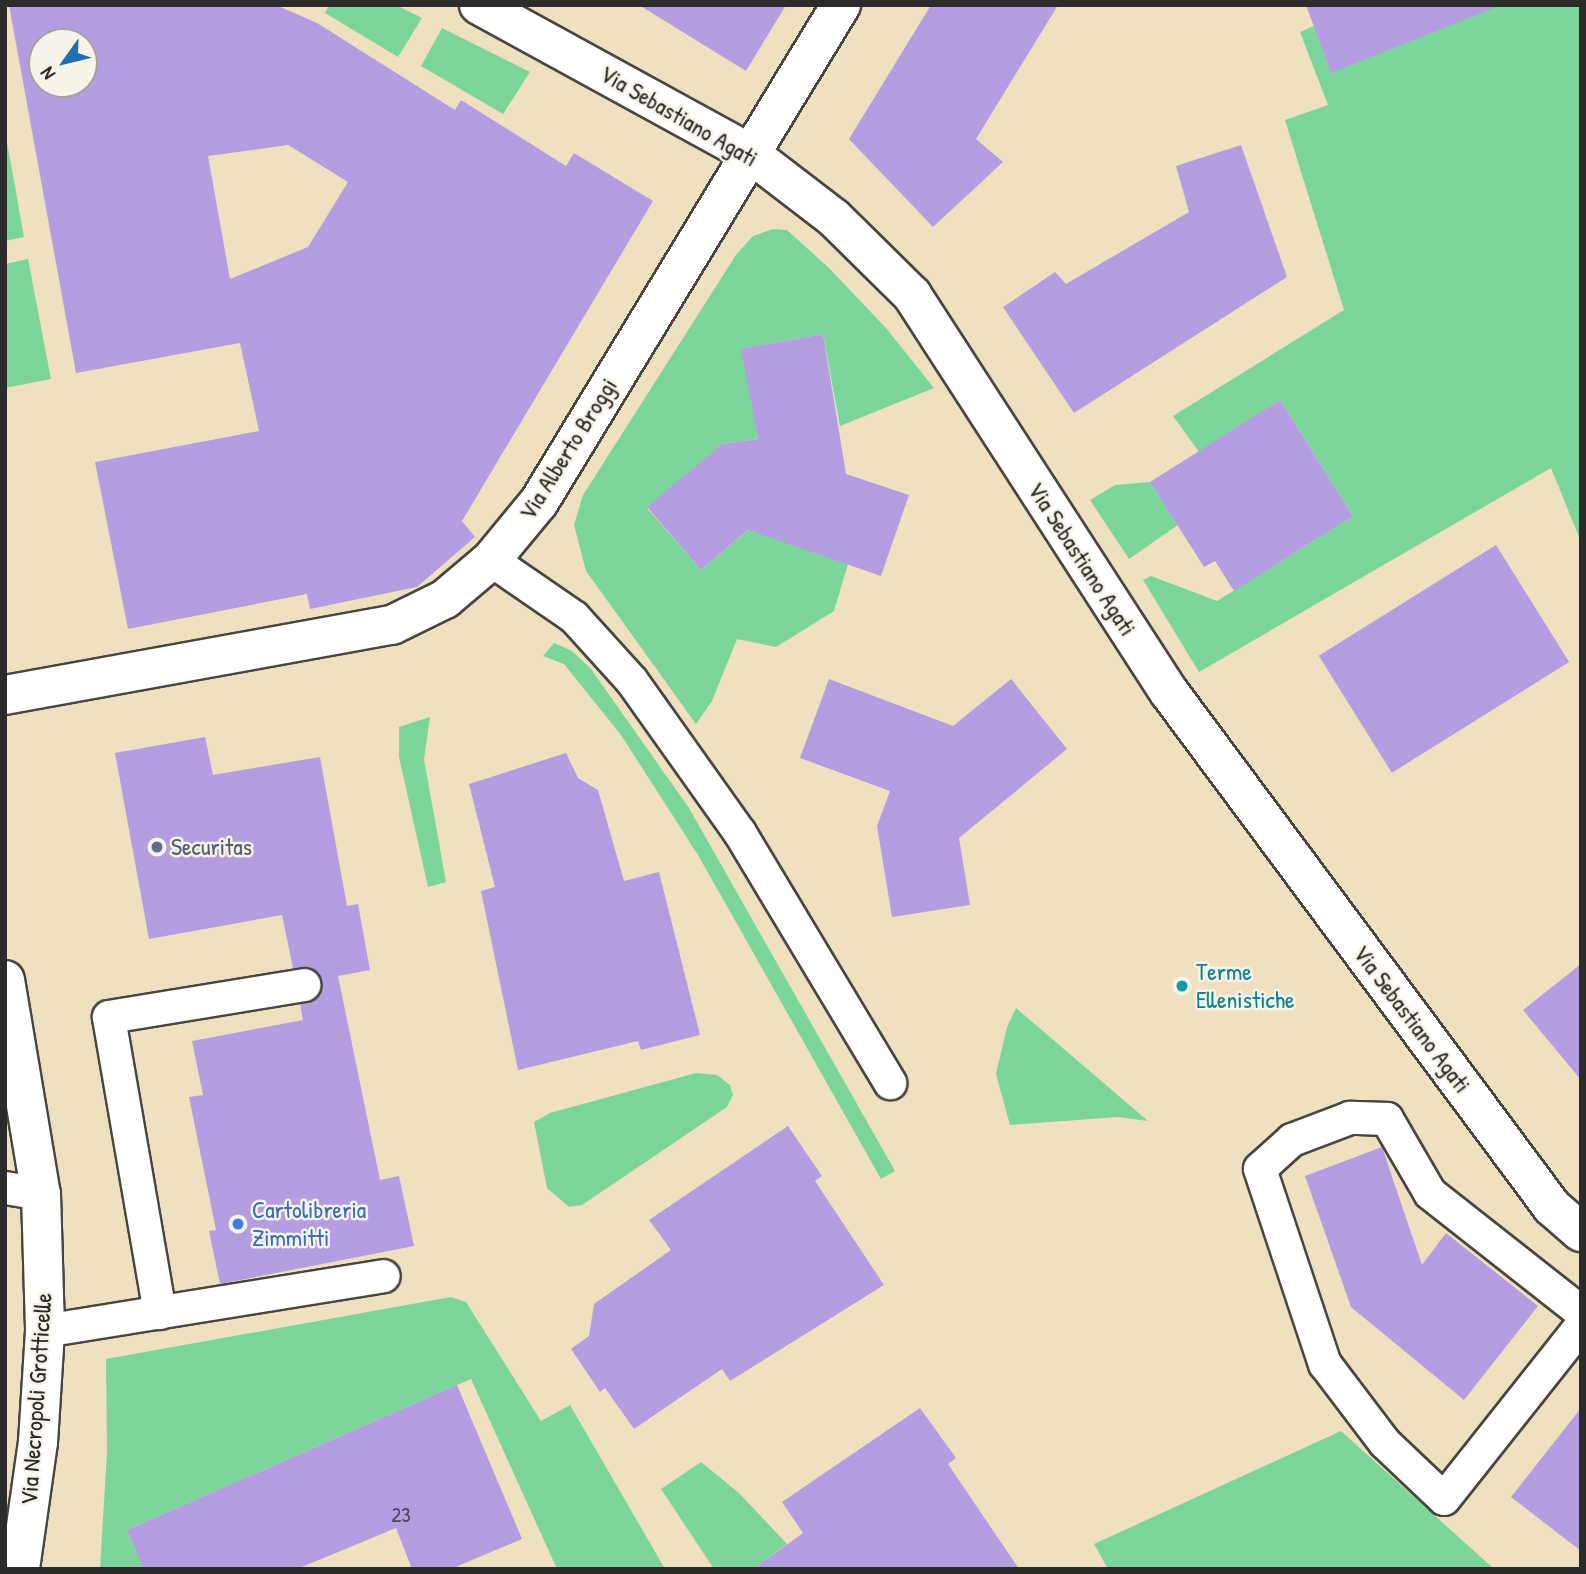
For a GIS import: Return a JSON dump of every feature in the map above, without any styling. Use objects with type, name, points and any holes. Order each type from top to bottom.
[{"type":"street","name":"Via Sebastiano Agati","points":[[479,5],[748,152],[834,218],[912,295],[1169,692],[1552,1207],[1581,1232]]},
{"type":"street","name":"Via Alberto Broggi","points":[[5,695],[392,625],[445,599],[491,560],[539,502],[748,152],[841,5]]},
{"type":"street","name":"Via Necropoli Grotticelle","points":[[7,999],[23,1191],[45,1331],[38,1442],[20,1569]]},
{"type":"lane","points":[[491,560],[574,617],[632,681],[740,833],[890,1083]]},
{"type":"lane","points":[[159,1313],[109,1017],[304,985]]},
{"type":"lane","points":[[1581,1312],[1430,1193],[1387,1119],[1350,1118],[1292,1140],[1260,1169],[1325,1364],[1377,1434],[1444,1499],[1581,1326]]},
{"type":"lane","points":[[45,1331],[384,1276]]},
{"type":"green space","points":[[329,5],[396,5],[422,18],[398,57],[325,13]]},
{"type":"green space","points":[[1457,5],[1581,5],[1581,542],[1551,468],[1199,672],[1143,580],[1151,576],[1217,601],[1353,516],[1280,400],[1199,452],[1173,416],[1344,310],[1285,120],[1328,105],[1300,32],[1314,26],[1331,72]]},
{"type":"green space","points":[[442,28],[530,72],[503,114],[421,66]]},
{"type":"green space","points":[[5,131],[24,237],[5,241]]},
{"type":"green space","points":[[773,229],[787,230],[829,268],[886,328],[934,388],[840,426],[823,334],[742,349],[758,439],[722,444],[647,508],[701,570],[772,510],[848,564],[834,611],[776,647],[737,639],[712,701],[696,724],[586,571],[574,525],[583,495],[736,255],[753,236]]},
{"type":"green space","points":[[28,259],[51,379],[5,388],[5,264]]},
{"type":"green space","points":[[1150,482],[1178,525],[1129,559],[1090,500],[1115,485]]},
{"type":"green space","points":[[554,643],[572,651],[591,669],[689,808],[895,1171],[881,1179],[698,855],[621,735],[564,664],[543,656]]},
{"type":"green space","points":[[430,717],[424,759],[446,882],[428,887],[399,757],[399,727]]},
{"type":"green space","points":[[1016,1008],[1148,1121],[1118,1117],[1010,1125],[996,1074],[1007,1027]]},
{"type":"green space","points":[[696,1073],[717,1075],[730,1085],[733,1095],[727,1107],[582,1205],[569,1207],[547,1188],[534,1122],[550,1113]]},
{"type":"green space","points":[[451,1297],[466,1302],[541,1421],[570,1405],[665,1569],[557,1569],[471,1379],[127,1530],[143,1569],[100,1569],[107,1452],[106,1359]]},
{"type":"green space","points":[[1341,1431],[1494,1569],[1108,1569],[1094,1544]]},
{"type":"green space","points":[[701,1462],[739,1493],[787,1544],[753,1569],[714,1569],[661,1489]]},
{"type":"building","points":[[9,5],[276,5],[317,23],[455,110],[461,100],[566,166],[574,153],[653,201],[462,521],[475,537],[417,587],[310,609],[307,594],[128,629],[95,462],[259,431],[240,343],[76,373]],"holes":[[[288,145],[348,182],[308,247],[230,279],[208,156]]]},
{"type":"building","points":[[639,5],[786,5],[746,71]]},
{"type":"building","points":[[931,5],[1058,5],[976,139],[1003,162],[933,227],[849,139]]},
{"type":"building","points":[[1306,5],[1493,5],[1494,8],[1331,73]]},
{"type":"building","points":[[1241,145],[1287,277],[1074,413],[1003,307],[1055,272],[1066,284],[1189,212],[1176,166]]},
{"type":"building","points":[[823,334],[846,474],[909,495],[881,576],[748,530],[701,570],[647,507],[722,444],[758,439],[741,349]]},
{"type":"building","points":[[1280,400],[1353,516],[1234,591],[1215,561],[1204,567],[1150,482]]},
{"type":"building","points":[[1496,545],[1569,662],[1392,773],[1319,656]]},
{"type":"building","points":[[829,679],[953,726],[1011,679],[1067,749],[959,838],[970,905],[892,917],[877,826],[890,791],[800,758]]},
{"type":"building","points":[[205,737],[213,775],[320,757],[347,906],[358,904],[370,970],[338,976],[380,1180],[399,1176],[414,1246],[220,1284],[209,1231],[216,1230],[189,1097],[203,1095],[192,1041],[303,1020],[300,1004],[316,999],[322,983],[311,968],[293,968],[282,915],[149,939],[115,753]]},
{"type":"building","points":[[566,753],[578,778],[598,790],[624,881],[659,872],[700,1035],[641,1050],[638,1041],[518,1070],[481,891],[495,887],[469,784]]},
{"type":"building","points":[[1581,964],[1581,1080],[1523,1010]]},
{"type":"building","points":[[788,1126],[822,1176],[815,1181],[884,1285],[730,1381],[722,1369],[634,1429],[605,1388],[600,1392],[571,1349],[589,1336],[594,1304],[671,1250],[649,1220]]},
{"type":"building","points":[[1382,1147],[1422,1265],[1446,1233],[1538,1306],[1464,1400],[1351,1307],[1305,1176]]},
{"type":"building","points":[[457,1385],[522,1539],[451,1569],[412,1569],[396,1528],[297,1569],[143,1569],[127,1530]]},
{"type":"building","points":[[920,1408],[956,1458],[948,1464],[1019,1569],[753,1569],[803,1533],[782,1502]]},
{"type":"building","points":[[1581,1408],[1581,1551],[1511,1497]]},
{"type":"place","name":"Securitas","points":[[157,847]]},
{"type":"place","name":"Terme Ellenistiche","points":[[1182,986]]},
{"type":"place","name":"Cartolibreria Zimmitti","points":[[238,1224]]}]
